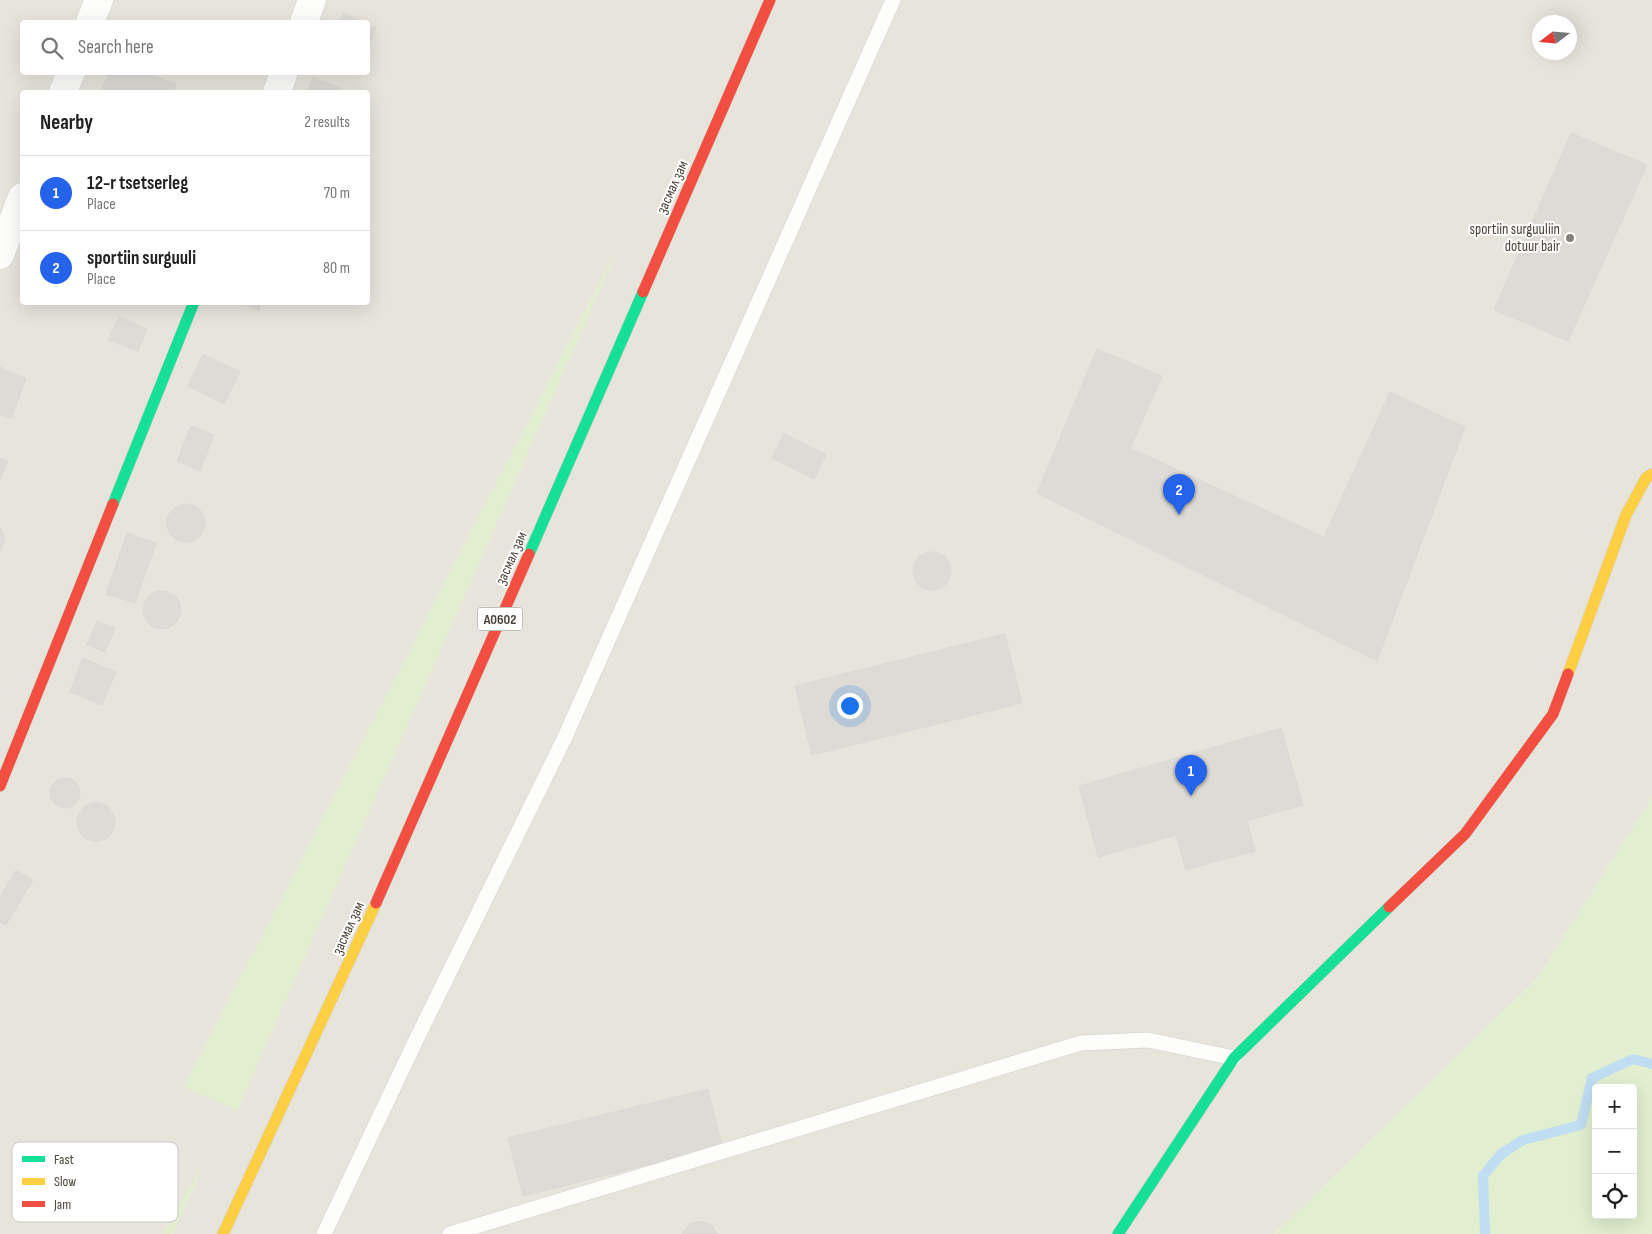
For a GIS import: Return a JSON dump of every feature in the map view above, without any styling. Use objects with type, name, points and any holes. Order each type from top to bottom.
[{"type":"main road","name":"засмал зам","points":[[223,1234],[391,871],[770,0]]},
{"type":"main road","points":[[0,786],[193,305]]},
{"type":"main road","points":[[1118,1234],[1234,1058],[1465,834],[1552,714],[1626,515],[1646,478],[1652,474]]},
{"type":"street","points":[[91,20],[99,0]]},
{"type":"street","points":[[305,20],[312,0]]},
{"type":"street","points":[[64,90],[70,75]]},
{"type":"street","points":[[278,90],[283,75]]},
{"type":"street","points":[[0,255],[20,202]]},
{"type":"lane","points":[[324,1234],[416,1040],[565,737],[893,0]]},
{"type":"lane","points":[[450,1234],[1081,1044],[1148,1040],[1234,1058]]},
{"type":"shaded area","points":[[0,0],[1652,0],[1652,798],[1537,979],[1274,1234],[0,1234]]},
{"type":"green space","points":[[622,240],[237,1110],[184,1087]]},
{"type":"green space","points":[[1652,798],[1652,1234],[1274,1234],[1537,979]]},
{"type":"green space","points":[[205,1161],[173,1234],[163,1234],[170,1222],[178,1222],[178,1208]]},
{"type":"building","points":[[343,13],[359,20],[339,20]]},
{"type":"building","points":[[370,26],[376,28],[370,43]]},
{"type":"building","points":[[108,75],[151,75],[176,84],[174,90],[102,90]]},
{"type":"building","points":[[313,78],[340,88],[340,90],[308,90]]},
{"type":"building","name":"sportiin surguuliin dotuur bair","points":[[1571,133],[1647,165],[1568,341],[1494,310]]},
{"type":"building","points":[[246,305],[261,305],[259,311]]},
{"type":"building","points":[[119,317],[147,329],[138,351],[108,340]]},
{"type":"building","points":[[1097,349],[1162,376],[1130,448],[1324,537],[1390,392],[1465,427],[1377,661],[1037,493]]},
{"type":"building","points":[[203,354],[240,372],[224,404],[188,386]]},
{"type":"building","points":[[0,367],[26,379],[11,419],[0,414]]},
{"type":"building","points":[[191,426],[214,435],[200,471],[177,461]]},
{"type":"building","points":[[784,434],[826,455],[814,479],[772,458]]},
{"type":"building","points":[[0,458],[8,461],[0,480]]},
{"type":"building","points":[[186,504],[199,510],[205,523],[199,536],[186,542],[173,536],[167,523],[173,510]]},
{"type":"building","points":[[0,527],[4,536],[4,543],[0,551]]},
{"type":"building","points":[[127,533],[156,543],[135,603],[106,594]]},
{"type":"building","points":[[932,552],[945,558],[951,571],[945,584],[932,590],[919,584],[913,571],[919,558]]},
{"type":"building","points":[[162,591],[175,597],[181,610],[175,623],[162,629],[149,623],[143,610],[149,597]]},
{"type":"building","points":[[97,621],[115,628],[105,652],[87,645]]},
{"type":"building","points":[[1005,634],[1022,703],[812,755],[795,686]]},
{"type":"building","points":[[83,658],[116,672],[102,705],[70,692]]},
{"type":"building","points":[[1281,728],[1303,805],[1247,821],[1255,851],[1186,870],[1176,835],[1098,857],[1079,786]]},
{"type":"building","points":[[65,778],[76,782],[80,793],[76,804],[65,808],[54,804],[50,793],[54,782]]},
{"type":"building","points":[[96,803],[109,809],[115,822],[109,835],[96,841],[83,835],[77,822],[83,809]]},
{"type":"building","points":[[16,870],[33,880],[6,925],[0,922],[0,897]]},
{"type":"building","points":[[708,1089],[722,1146],[523,1196],[508,1138]]},
{"type":"building","points":[[701,1221],[713,1226],[717,1234],[682,1234],[690,1224]]},
{"type":"waterway","points":[[1485,1234],[1483,1176],[1501,1154],[1523,1140],[1581,1125],[1592,1078],[1633,1059],[1652,1064]]},
{"type":"traffic: fast","points":[[529,554],[643,292]]},
{"type":"traffic: fast","points":[[113,504],[193,305]]},
{"type":"traffic: fast","points":[[1118,1234],[1234,1058],[1389,907]]},
{"type":"traffic: slow","points":[[1568,674],[1626,515],[1646,478],[1652,474]]},
{"type":"traffic: slow","points":[[223,1234],[376,903]]},
{"type":"traffic: jam","points":[[643,292],[770,0]]},
{"type":"traffic: jam","points":[[0,786],[113,504]]},
{"type":"traffic: jam","points":[[376,903],[529,554]]},
{"type":"traffic: jam","points":[[1389,907],[1465,834],[1553,714],[1568,674]]},
{"type":"place","name":"sportiin surguuliin dotuur bair","points":[[1570,238]]},
{"type":"place","name":"sportiin surguuli","points":[[1179,515]]},
{"type":"place","name":"12-r tsetserleg","points":[[1191,796]]}]
